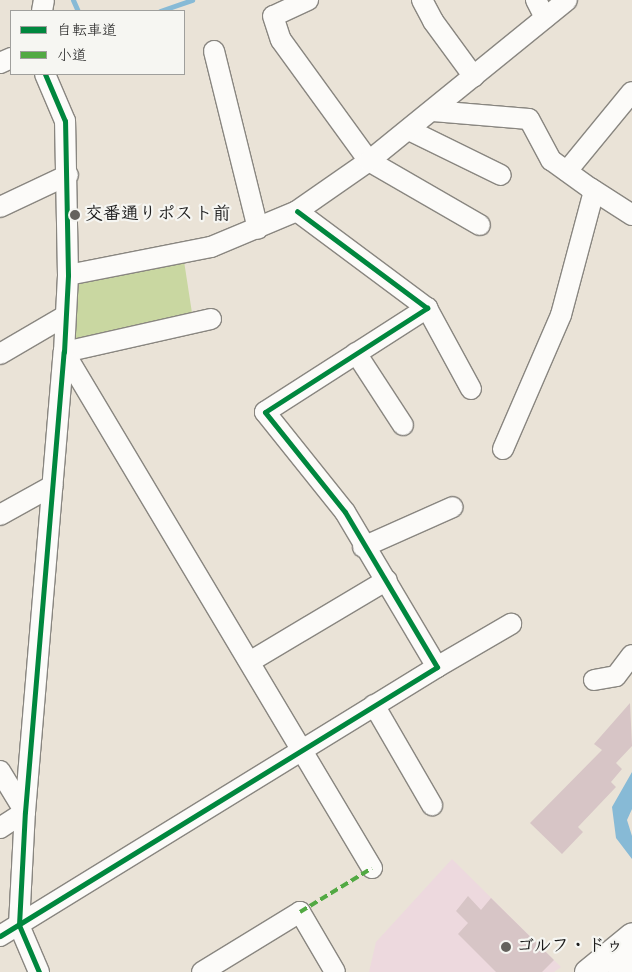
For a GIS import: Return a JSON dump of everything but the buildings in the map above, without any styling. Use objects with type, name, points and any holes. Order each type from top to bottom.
[{"type":"main road","points":[[587,972],[632,935]]},
{"type":"main road","points":[[620,972],[632,962]]},
{"type":"street","points":[[308,0],[272,16],[281,40],[369,161],[480,225]]},
{"type":"street","points":[[422,0],[433,21],[474,77]]},
{"type":"street","points":[[536,0],[545,18]]},
{"type":"street","points":[[68,275],[211,247],[258,230],[297,211],[369,161],[409,130],[567,0]]},
{"type":"street","points":[[214,51],[258,230]]},
{"type":"street","points":[[39,972],[19,925],[25,812],[64,352],[68,275],[68,175],[65,121],[45,75]]},
{"type":"street","points":[[567,172],[632,92]]},
{"type":"street","points":[[432,111],[529,119],[551,160],[632,215]]},
{"type":"street","points":[[409,130],[500,175]]},
{"type":"street","points":[[0,207],[68,175]]},
{"type":"street","points":[[503,449],[561,315],[594,191],[590,188]]},
{"type":"street","points":[[297,211],[427,308],[471,389]]},
{"type":"street","points":[[427,308],[265,412],[345,512],[363,547],[387,580],[437,667]]},
{"type":"street","points":[[0,354],[65,316]]},
{"type":"street","points":[[64,352],[211,319]]},
{"type":"street","points":[[64,352],[251,661],[372,868]]},
{"type":"street","points":[[356,353],[403,425]]},
{"type":"street","points":[[0,516],[52,486]]},
{"type":"street","points":[[363,547],[452,508]]},
{"type":"street","points":[[251,661],[387,580]]},
{"type":"street","points":[[0,936],[294,757],[302,748],[511,624]]},
{"type":"street","points":[[594,680],[616,676],[632,655]]},
{"type":"street","points":[[374,705],[432,805]]},
{"type":"street","points":[[0,771],[25,812]]},
{"type":"street","points":[[0,828],[25,812]]},
{"type":"street","points":[[202,972],[227,966],[300,912],[335,972]]},
{"type":"shaded area","points":[[452,859],[561,967],[554,972],[369,972],[376,942]]},
{"type":"green space","points":[[184,261],[192,313],[70,345],[73,282]]},
{"type":"water","points":[[632,772],[632,809],[627,820],[632,836],[632,859],[616,838],[612,807]]},
{"type":"waterway","points":[[73,0],[78,10]]},
{"type":"waterway","points":[[163,10],[192,0]]},
{"type":"marked path","points":[[300,912],[372,868]]},
{"type":"cycle path","points":[[39,972],[19,925],[25,812],[64,352],[68,275],[65,121],[45,75]]},
{"type":"cycle path","points":[[0,936],[437,667],[345,512],[265,412],[427,308],[297,211]]},
{"type":"place","name":"交番通りポスト前","points":[[75,215]]},
{"type":"place","name":"ゴルフ・ドゥ","points":[[506,947]]}]
